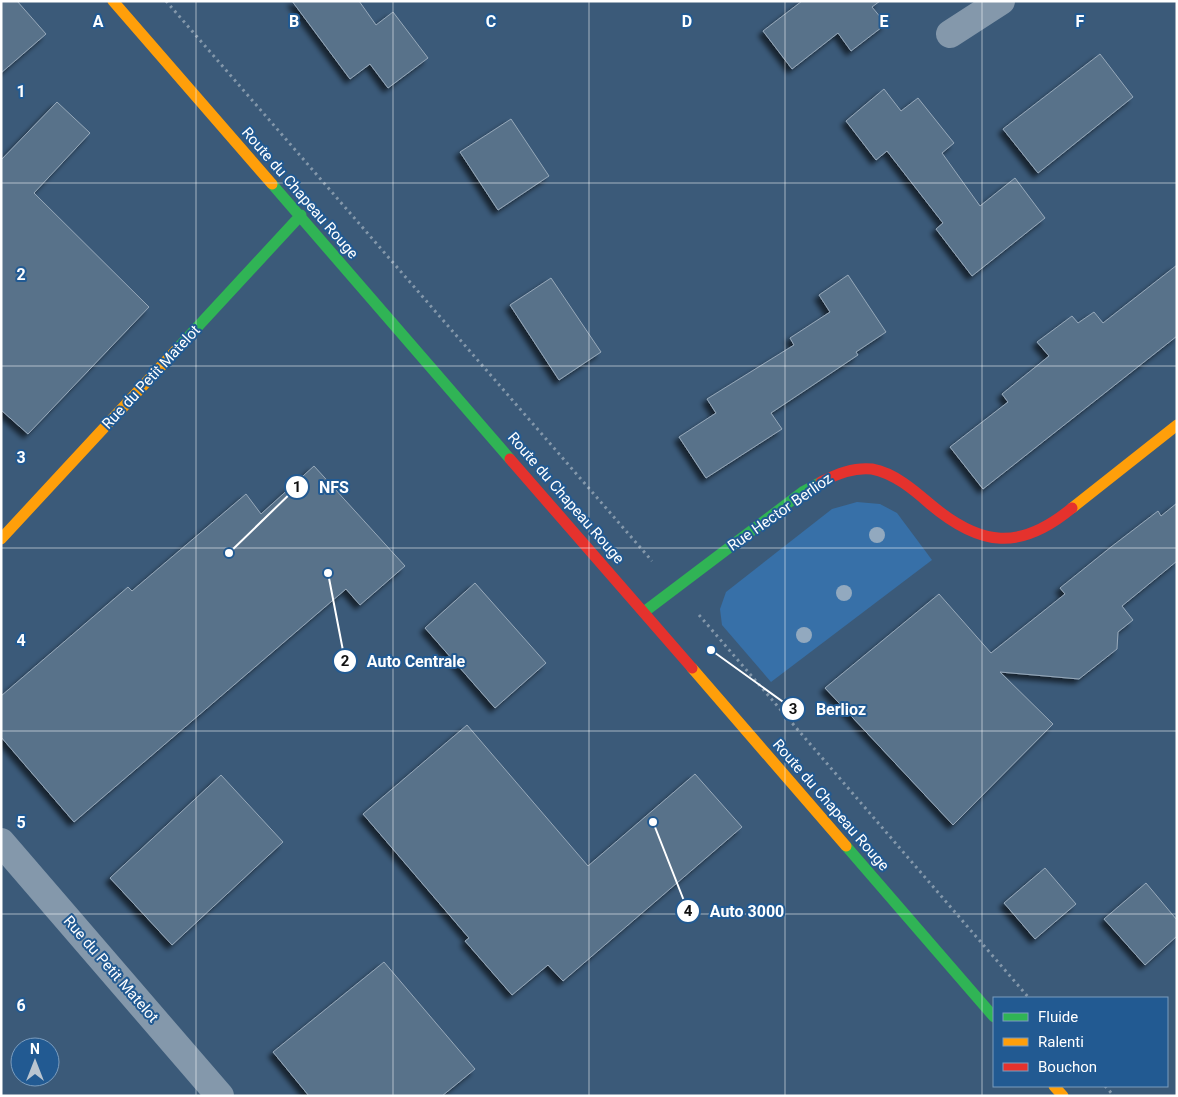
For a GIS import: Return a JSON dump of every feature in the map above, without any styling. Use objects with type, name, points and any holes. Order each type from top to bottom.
[{"type":"street","name":"Route du Chapeau Rouge","points":[[113,1],[993,1016]]},
{"type":"street","points":[[950,34],[1001,1]]},
{"type":"street","name":"Rue du Petit Matelot","points":[[1,539],[301,216]]},
{"type":"street","name":"Rue Hector Berlioz","points":[[644,612],[674,587],[804,491],[825,477],[839,471],[866,469],[892,475],[913,488],[953,524],[980,537],[1011,538],[1027,535],[1056,520],[1177,424]]},
{"type":"street","name":"Rue du Petit Matelot","points":[[1,842],[220,1096]]},
{"type":"path","points":[[166,1],[1028,997]]},
{"type":"shaded area","points":[[857,502],[880,504],[897,513],[932,560],[771,682],[722,625],[720,609],[726,592],[832,509]]},
{"type":"building","points":[[1,1],[17,1],[46,34],[1,73]]},
{"type":"building","points":[[292,1],[359,1],[376,25],[393,12],[428,58],[388,88],[370,64],[350,79]]},
{"type":"building","points":[[802,1],[880,1],[872,7],[886,24],[851,51],[838,33],[792,69],[763,31]]},
{"type":"building","points":[[1100,54],[1133,97],[1038,173],[1003,129]]},
{"type":"building","points":[[884,89],[901,111],[918,98],[954,143],[942,153],[980,206],[1015,178],[1045,218],[972,276],[936,229],[943,223],[887,151],[876,160],[846,121]]},
{"type":"building","points":[[57,102],[90,133],[34,193],[149,307],[28,434],[1,410],[1,160]]},
{"type":"building","points":[[511,119],[549,176],[498,210],[460,152]]},
{"type":"building","points":[[1177,265],[1177,336],[983,489],[950,447],[1008,402],[1002,394],[1049,356],[1037,342],[1072,316],[1078,323],[1094,312],[1103,323]]},
{"type":"building","points":[[848,275],[886,332],[856,352],[858,355],[771,413],[782,429],[706,478],[679,437],[716,413],[707,399],[794,345],[790,338],[830,312],[819,295]]},
{"type":"building","points":[[551,278],[601,352],[559,380],[510,305]]},
{"type":"building","points":[[314,466],[405,566],[360,605],[346,589],[74,822],[1,737],[1,696],[128,587],[132,591],[246,494],[261,514]]},
{"type":"building","points":[[1177,503],[1177,561],[1122,606],[1133,620],[1118,632],[1117,649],[1079,679],[1000,672],[1053,724],[953,825],[825,688],[939,594],[991,653],[1065,594],[1060,588],[1158,511],[1161,516]]},
{"type":"building","points":[[475,583],[546,663],[495,708],[425,628]]},
{"type":"building","points":[[467,725],[588,866],[695,774],[742,827],[563,981],[548,965],[512,995],[465,941],[469,938],[363,814]]},
{"type":"building","points":[[221,775],[283,842],[172,945],[110,878]]},
{"type":"building","points":[[1045,868],[1076,904],[1035,939],[1004,903]]},
{"type":"building","points":[[1146,883],[1177,920],[1177,936],[1145,965],[1104,919]]},
{"type":"building","points":[[384,962],[475,1069],[442,1096],[309,1096],[273,1052]]},
{"type":"traffic: fast","points":[[272,184],[510,459]]},
{"type":"traffic: fast","points":[[178,348],[301,215]]},
{"type":"traffic: fast","points":[[644,612],[804,491],[821,482]]},
{"type":"traffic: fast","points":[[846,846],[993,1016]]},
{"type":"traffic: slow","points":[[113,1],[272,184]]},
{"type":"traffic: slow","points":[[1,539],[178,348]]},
{"type":"traffic: slow","points":[[1072,508],[1177,425]]},
{"type":"traffic: slow","points":[[692,668],[846,846]]},
{"type":"traffic: slow","points":[[1055,1087],[1063,1096]]},
{"type":"traffic: jam","points":[[510,459],[692,668]]},
{"type":"traffic: jam","points":[[821,482],[852,470],[872,469],[880,471],[903,483],[966,529],[984,536],[1001,538],[1018,537],[1035,532],[1072,508]]},
{"type":"place","name":"NFS","points":[[229,553]]},
{"type":"place","name":"Auto Centrale","points":[[328,573]]},
{"type":"place","name":"Berlioz","points":[[711,650]]},
{"type":"place","name":"Auto 3000","points":[[653,822]]}]
